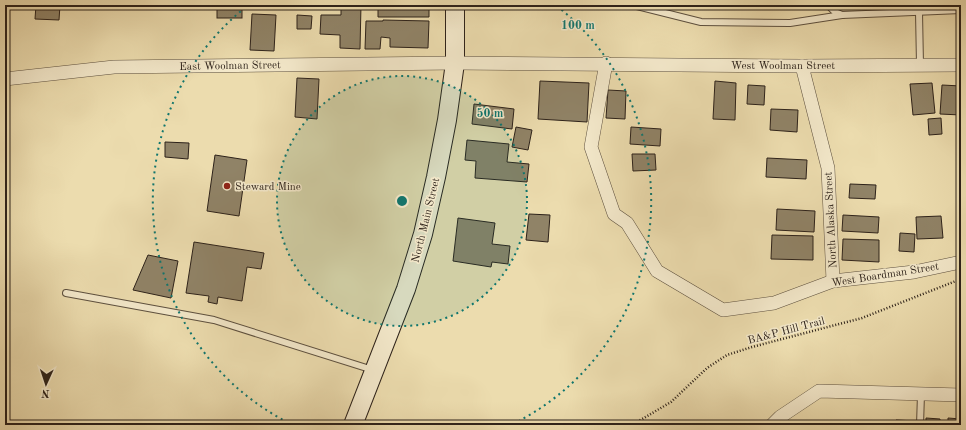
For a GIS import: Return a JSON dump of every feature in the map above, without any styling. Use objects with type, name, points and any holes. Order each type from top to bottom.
[{"type":"main road","name":"North Main Street","points":[[354,425],[406,289],[438,170],[455,63],[455,5]]},
{"type":"street","name":"West Woolman Street","points":[[455,63],[606,63],[802,66],[961,65]]},
{"type":"street","name":"East Woolman Street","points":[[5,78],[114,67],[455,63]]},
{"type":"street","name":"West Boardman Street","points":[[606,63],[592,147],[614,214],[627,223],[657,271],[723,310],[774,303],[833,281],[914,272],[961,262]]},
{"type":"street","name":"North Alaska Street","points":[[802,66],[828,168],[833,281]]},
{"type":"street","points":[[772,425],[780,417],[818,391],[961,395]]},
{"type":"lane","points":[[633,5],[701,22],[790,23],[842,15],[961,10]]},
{"type":"lane","points":[[828,5],[835,12],[842,15]]},
{"type":"lane","points":[[919,12],[920,65]]},
{"type":"lane","points":[[66,293],[214,320],[375,371]]},
{"type":"lane","points":[[920,425],[921,394]]},
{"type":"path","name":"BA&P Hill Trail","points":[[632,425],[671,402],[707,368],[727,356],[752,347],[862,318],[961,279]]},
{"type":"building","points":[[36,5],[60,5],[59,20],[35,19]]},
{"type":"building","points":[[217,5],[242,5],[242,18],[217,18]]},
{"type":"building","points":[[341,5],[361,5],[360,49],[340,48],[340,35],[320,34],[321,15],[341,15]]},
{"type":"building","points":[[369,5],[429,5],[429,17],[378,17],[378,6]]},
{"type":"building","points":[[252,14],[276,15],[274,51],[250,50]]},
{"type":"building","points":[[297,15],[312,16],[311,29],[297,29]]},
{"type":"building","points":[[366,21],[429,21],[428,48],[390,47],[390,38],[381,37],[380,49],[365,49]]},
{"type":"building","points":[[297,78],[319,79],[317,119],[295,117]]},
{"type":"building","points":[[540,81],[589,83],[587,122],[538,119]]},
{"type":"building","points":[[715,81],[736,83],[735,120],[713,119]]},
{"type":"building","points":[[932,83],[935,113],[913,115],[910,84]]},
{"type":"building","points":[[748,85],[765,86],[764,105],[747,104]]},
{"type":"building","points":[[942,85],[961,86],[961,115],[940,114]]},
{"type":"building","points":[[608,90],[626,91],[625,119],[606,118]]},
{"type":"building","points":[[474,104],[514,109],[512,129],[472,124]]},
{"type":"building","points":[[771,109],[798,110],[797,132],[770,130]]},
{"type":"building","points":[[941,118],[942,134],[929,135],[928,119]]},
{"type":"building","points":[[516,127],[532,130],[528,150],[512,147]]},
{"type":"building","points":[[631,127],[661,129],[660,146],[630,144]]},
{"type":"building","points":[[467,140],[509,144],[507,162],[529,164],[527,182],[475,178],[476,161],[465,160]]},
{"type":"building","points":[[165,142],[189,143],[188,159],[165,157]]},
{"type":"building","points":[[632,154],[655,154],[656,170],[633,171]]},
{"type":"building","name":"Steward Mine","points":[[215,155],[247,160],[239,216],[207,211]]},
{"type":"building","points":[[767,158],[807,160],[806,179],[766,177]]},
{"type":"building","points":[[958,163],[961,163],[961,186],[957,186]]},
{"type":"building","points":[[850,184],[876,185],[875,199],[849,198]]},
{"type":"building","points":[[777,209],[815,211],[814,232],[776,230]]},
{"type":"building","points":[[529,214],[550,215],[548,242],[526,240]]},
{"type":"building","points":[[843,215],[879,217],[878,233],[842,231]]},
{"type":"building","points":[[941,216],[943,238],[917,239],[916,217]]},
{"type":"building","points":[[458,218],[495,223],[492,244],[510,246],[508,264],[492,262],[491,267],[453,261]]},
{"type":"building","points":[[900,233],[915,234],[914,252],[899,251]]},
{"type":"building","points":[[772,235],[813,236],[813,260],[771,259]]},
{"type":"building","points":[[843,239],[879,240],[879,262],[842,260]]},
{"type":"building","points":[[194,242],[264,253],[261,269],[247,267],[242,301],[218,297],[217,304],[208,302],[209,296],[186,293]]},
{"type":"building","points":[[148,255],[178,261],[171,298],[133,290]]},
{"type":"building","points":[[926,418],[940,419],[940,425],[926,425]]},
{"type":"building","points":[[948,418],[961,419],[961,425],[948,425]]},
{"type":"building","points":[[896,420],[917,421],[917,425],[895,425]]},
{"type":"place","name":"Steward Mine","points":[[227,186]]}]
